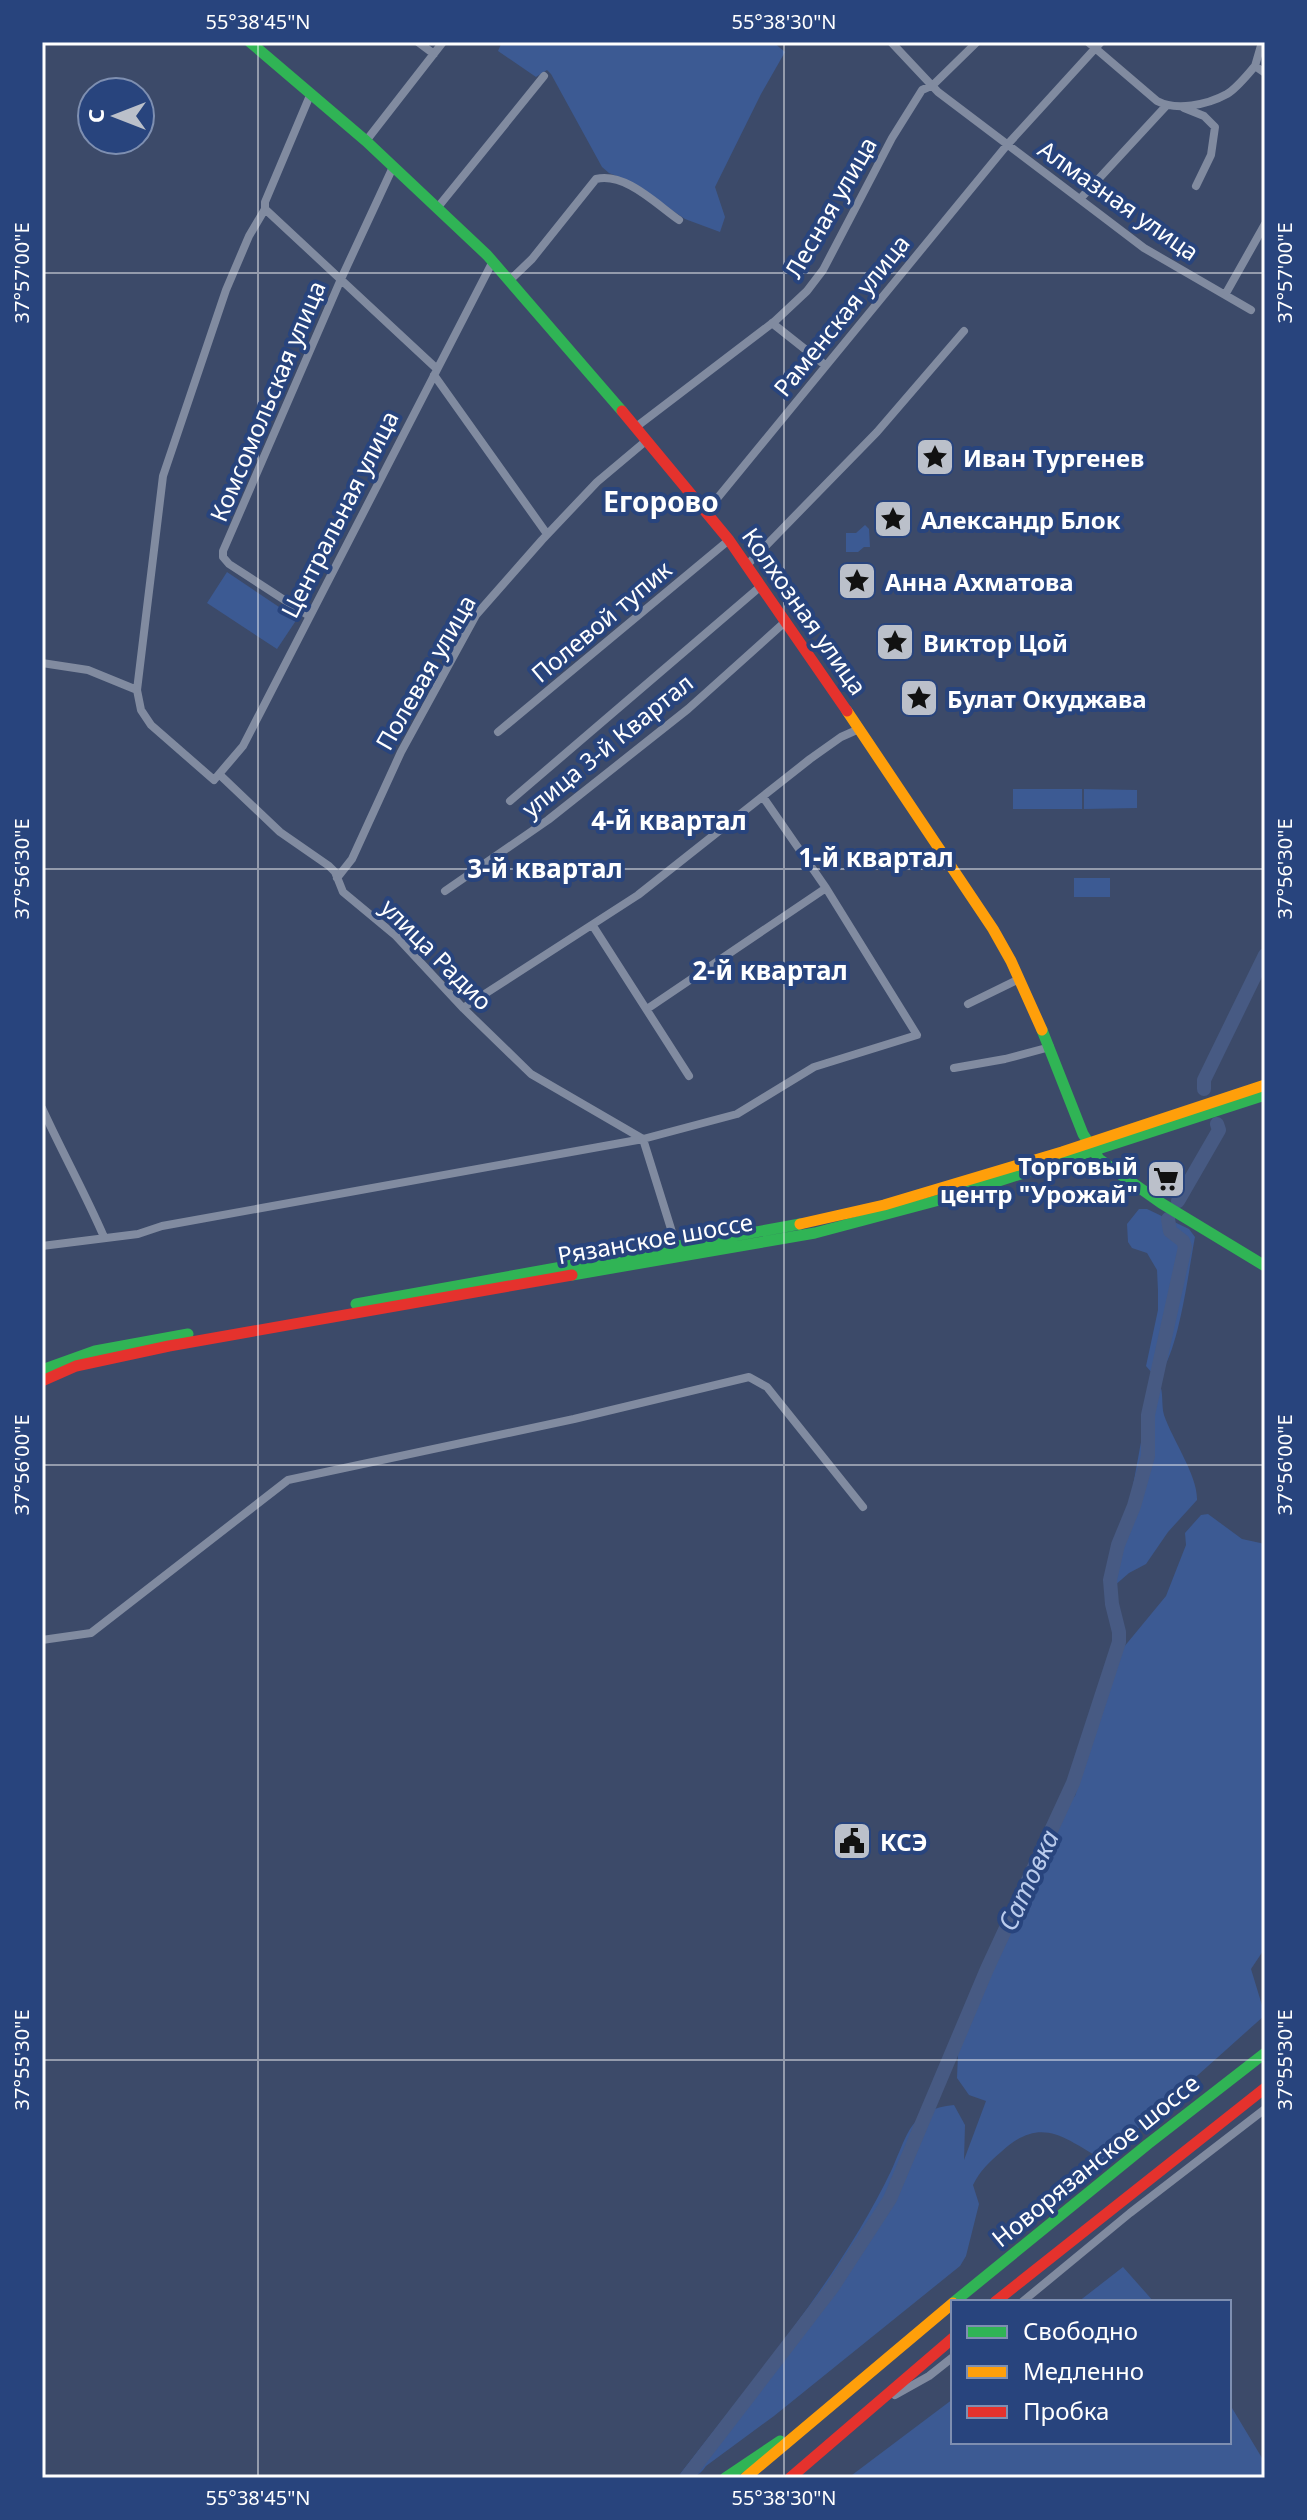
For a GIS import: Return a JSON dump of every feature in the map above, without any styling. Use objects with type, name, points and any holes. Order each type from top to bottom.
[{"type":"main road","name":"Колхозная улица","points":[[250,42],[366,141],[493,261],[729,540],[962,880],[996,936],[1050,1047],[1090,1147]]},
{"type":"main road","name":"Рязанское шоссе","points":[[42,1381],[76,1366],[211,1338],[815,1233],[943,1199],[1265,1085]]},
{"type":"main road","name":"Рязанское шоссе","points":[[42,1370],[97,1350],[814,1222],[1090,1147],[1265,1095]]},
{"type":"main road","points":[[1090,1147],[1107,1166],[1130,1183],[1265,1266]]},
{"type":"main road","name":"Новорязанское шоссе","points":[[955,2300],[1265,2053]]},
{"type":"main road","name":"Новорязанское шоссе","points":[[998,2300],[1265,2088]]},
{"type":"main road","name":"Новорязанское шоссе","points":[[745,2478],[951,2304]]},
{"type":"main road","points":[[790,2478],[951,2340]]},
{"type":"main road","points":[[725,2478],[817,2417]]},
{"type":"street","points":[[418,42],[434,54]]},
{"type":"street","points":[[366,141],[443,42]]},
{"type":"street","points":[[891,42],[933,85]]},
{"type":"street","name":"Лесная улица","points":[[636,427],[772,323],[807,291],[823,270],[892,138],[922,90],[933,85],[977,42]]},
{"type":"street","points":[[1184,108],[1226,94],[1255,66],[1262,42]]},
{"type":"street","points":[[1095,44],[1157,101],[1204,116],[1215,127],[1211,155],[1196,186]]},
{"type":"street","name":"Раменская улица","points":[[706,512],[1007,145],[1095,44]]},
{"type":"street","points":[[1255,66],[1265,73]]},
{"type":"street","points":[[438,207],[544,76]]},
{"type":"street","name":"Алмазная улица","points":[[933,85],[938,92],[1144,248],[1251,310]]},
{"type":"street","points":[[42,663],[88,670],[137,690],[163,476],[226,290],[249,236],[265,209],[265,202],[311,93]]},
{"type":"street","points":[[1080,199],[1166,106]]},
{"type":"street","name":"Комсомольская улица","points":[[309,616],[229,564],[223,557],[223,551],[393,167]]},
{"type":"street","points":[[510,280],[532,259],[596,179],[606,177],[628,184],[679,220]]},
{"type":"street","points":[[265,209],[435,372],[547,534]]},
{"type":"street","points":[[1225,295],[1265,224]]},
{"type":"street","name":"Центральная улица","points":[[217,778],[243,746],[493,261]]},
{"type":"street","points":[[772,323],[825,365]]},
{"type":"street","points":[[747,565],[877,432],[964,331]]},
{"type":"street","name":"Полевая улица","points":[[337,878],[352,859],[401,752],[476,615],[597,482],[647,440]]},
{"type":"street","name":"Полевой тупик","points":[[498,732],[729,540]]},
{"type":"street","points":[[510,801],[761,586]]},
{"type":"street","name":"улица 3-й Квартал","points":[[445,891],[548,820],[688,709],[786,621]]},
{"type":"street","name":"улица Радио","points":[[137,690],[141,710],[151,725],[280,832],[329,866],[343,892],[396,936],[463,1008],[531,1074],[643,1139]]},
{"type":"street","points":[[463,1008],[638,895],[810,759],[841,737],[859,729]]},
{"type":"street","points":[[42,1246],[138,1234],[162,1226],[643,1139],[737,1114],[814,1067],[917,1035],[826,888],[763,797]]},
{"type":"street","points":[[647,1009],[826,888]]},
{"type":"street","points":[[593,926],[689,1076]]},
{"type":"street","points":[[968,1004],[1019,979]]},
{"type":"street","points":[[954,1068],[1050,1047]]},
{"type":"street","points":[[42,1108],[60,1148],[83,1187],[104,1237]]},
{"type":"street","points":[[643,1139],[677,1248]]},
{"type":"street","points":[[42,1640],[91,1633],[288,1480],[574,1419],[749,1377],[767,1387],[863,1507]]},
{"type":"street","points":[[1024,2300],[1130,2213],[1265,2109]]},
{"type":"street","points":[[874,2407],[929,2376],[951,2359]]},
{"type":"shaded area","points":[[502,42],[773,42],[785,52],[715,187],[725,217],[720,232],[685,219],[629,181],[602,167],[551,74],[547,70],[536,77],[498,51]]},
{"type":"shaded area","points":[[865,525],[869,529],[870,547],[858,552],[846,552],[846,533],[856,533]]},
{"type":"shaded area","points":[[227,572],[297,619],[277,649],[207,603]]},
{"type":"shaded area","points":[[1013,789],[1082,789],[1082,809],[1013,809]]},
{"type":"shaded area","points":[[1084,789],[1137,790],[1137,808],[1084,809]]},
{"type":"shaded area","points":[[1074,878],[1110,878],[1110,897],[1074,897]]},
{"type":"shaded area","points":[[1139,1209],[1147,1209],[1189,1229],[1195,1237],[1178,1328],[1167,1362],[1160,1373],[1152,1373],[1146,1366],[1158,1310],[1157,1270],[1147,1253],[1132,1248],[1128,1242],[1127,1224]]},
{"type":"shaded area","points":[[1152,1382],[1159,1382],[1164,1415],[1189,1469],[1197,1500],[1168,1532],[1146,1564],[1114,1586],[1108,1572],[1130,1502]]},
{"type":"shaded area","points":[[1208,1514],[1242,1539],[1265,1544],[1265,1948],[1251,1969],[1265,2015],[1103,2160],[1052,2134],[1028,2134],[1015,2141],[989,2163],[973,2185],[979,2204],[966,2256],[960,2266],[700,2473],[677,2478],[821,2290],[871,2210],[912,2125],[928,2112],[954,2105],[965,2125],[964,2160],[986,2101],[969,2095],[957,2078],[958,2054],[987,1977],[1064,1806],[1075,1796],[1119,1653],[1166,1596],[1186,1545],[1185,1533],[1201,1515]]},
{"type":"shaded area","points":[[1123,2267],[1152,2300],[1081,2300]]},
{"type":"shaded area","points":[[951,2401],[951,2444],[1231,2444],[1231,2406],[1265,2463],[1265,2478],[848,2478]]},
{"type":"waterway","name":"Сатовка","points":[[1204,1089],[1204,1080],[1265,955]]},
{"type":"waterway","name":"Сатовка","points":[[1178,1201],[1219,1130],[1217,1124]]},
{"type":"waterway","name":"Сатовка","points":[[686,2478],[832,2288],[890,2199],[987,1969],[1073,1783],[1119,1642],[1110,1580],[1118,1545],[1134,1506],[1148,1456],[1148,1415],[1185,1247],[1183,1241],[1170,1231],[1168,1219]]},
{"type":"traffic: fast","points":[[250,42],[366,141],[487,255],[622,411]]},
{"type":"traffic: fast","points":[[1042,1030],[1083,1134],[1099,1159],[1161,1203],[1265,1266]]},
{"type":"traffic: fast","points":[[572,1275],[815,1233],[943,1199],[1265,1095]]},
{"type":"traffic: fast","points":[[356,1304],[800,1224]]},
{"type":"traffic: fast","points":[[42,1370],[95,1351],[188,1334]]},
{"type":"traffic: fast","points":[[956,2300],[1265,2053]]},
{"type":"traffic: fast","points":[[725,2478],[780,2441]]},
{"type":"traffic: slow","points":[[847,711],[993,929],[1042,1030]]},
{"type":"traffic: slow","points":[[800,1224],[884,1205],[1062,1152],[1265,1085]]},
{"type":"traffic: slow","points":[[745,2478],[951,2305]]},
{"type":"traffic: jam","points":[[622,411],[729,540],[847,711]]},
{"type":"traffic: jam","points":[[42,1381],[76,1366],[169,1346],[572,1275]]},
{"type":"traffic: jam","points":[[998,2300],[1265,2088]]},
{"type":"traffic: jam","points":[[790,2478],[951,2340]]},
{"type":"place","name":"Иван Тургенев","points":[[935,457]]},
{"type":"place","name":"Александр Блок","points":[[893,519]]},
{"type":"place","name":"Анна Ахматова","points":[[857,581]]},
{"type":"place","name":"Виктор Цой","points":[[895,642]]},
{"type":"place","name":"Булат Окуджава","points":[[919,698]]},
{"type":"place","name":"Торговый центр \"Урожай\"","points":[[1166,1179]]},
{"type":"place","name":"КСЭ","points":[[852,1841]]},
{"type":"district","name":"Егорово","points":[[661,501]]},
{"type":"district","name":"4-й квартал","points":[[669,820]]},
{"type":"district","name":"1-й квартал","points":[[876,857]]},
{"type":"district","name":"3-й квартал","points":[[545,868]]},
{"type":"district","name":"2-й квартал","points":[[770,970]]}]
